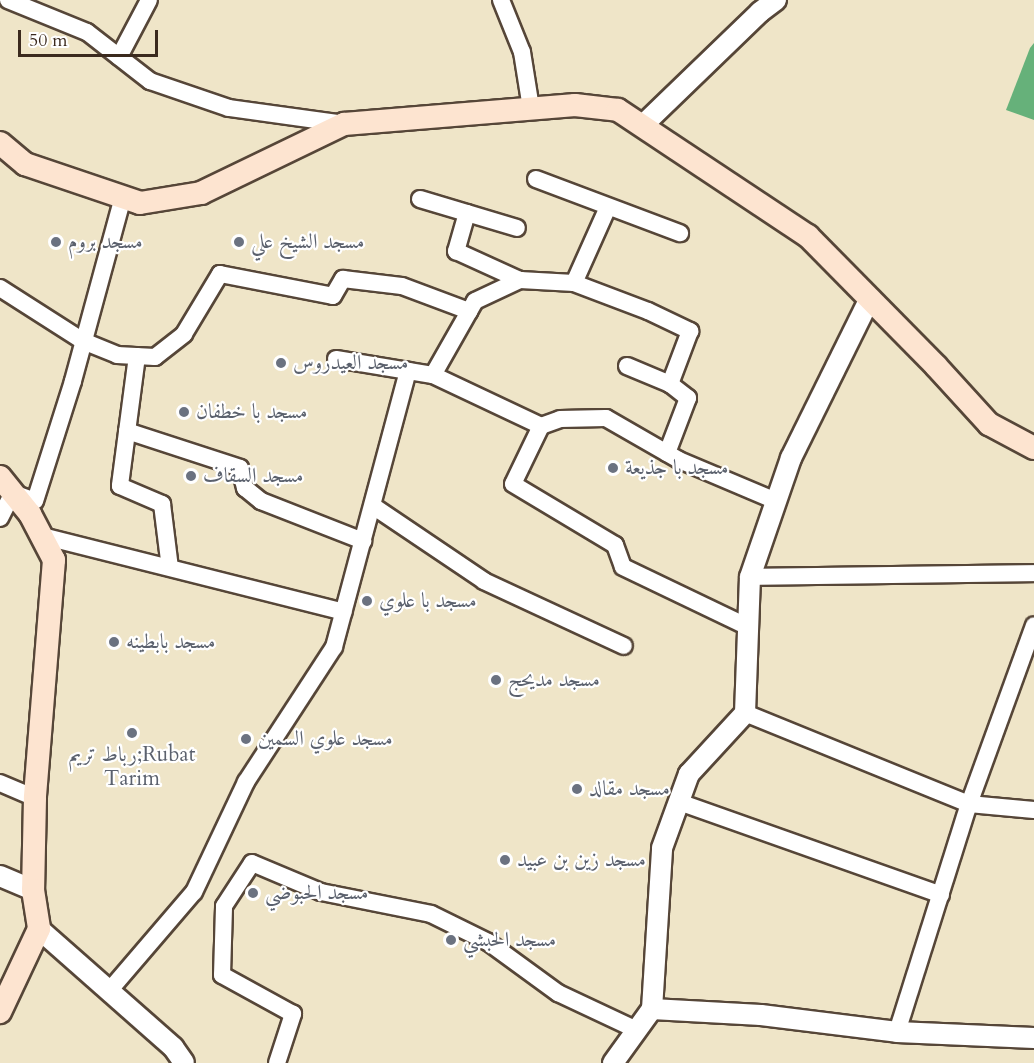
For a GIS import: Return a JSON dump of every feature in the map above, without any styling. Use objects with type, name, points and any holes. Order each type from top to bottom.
[{"type":"main road","points":[[0,143],[25,164],[140,203],[201,193],[344,124],[575,105],[618,110],[808,236],[870,298],[988,424],[1034,448]]},
{"type":"main road","points":[[0,1012],[39,929],[33,890],[35,798],[54,560],[30,514],[6,485]]},
{"type":"street","points":[[8,0],[87,32],[150,81],[229,108],[344,124]]},
{"type":"street","points":[[119,57],[149,0]]},
{"type":"street","points":[[501,0],[522,52],[531,108]]},
{"type":"street","points":[[642,126],[760,12],[776,0]]},
{"type":"street","points":[[536,179],[680,233]]},
{"type":"street","points":[[0,518],[6,485],[35,501],[123,197]]},
{"type":"street","points":[[420,200],[517,228]]},
{"type":"street","points":[[574,283],[608,207]]},
{"type":"street","points":[[467,213],[456,250],[520,280],[574,283],[648,311],[690,331],[670,384]]},
{"type":"street","points":[[0,288],[83,341],[117,355],[155,357],[184,334],[220,274],[333,296],[343,279],[402,286],[469,311]]},
{"type":"street","points":[[433,375],[475,301],[520,280]]},
{"type":"street","points":[[613,1063],[652,1009],[662,848],[689,774],[745,713],[750,577],[791,458],[870,298]]},
{"type":"street","points":[[137,356],[120,486],[162,504],[170,568]]},
{"type":"street","points":[[336,359],[433,375],[541,426]]},
{"type":"street","points":[[627,366],[670,384],[688,398],[667,453]]},
{"type":"street","points":[[109,991],[194,891],[246,782],[334,647],[408,371]]},
{"type":"street","points":[[748,627],[623,567],[615,546],[513,483],[541,426],[560,419],[606,418],[667,453],[776,501]]},
{"type":"street","points":[[127,431],[240,468],[245,488],[261,501],[363,542]]},
{"type":"street","points":[[373,506],[484,581],[624,646]]},
{"type":"street","points":[[42,536],[344,612]]},
{"type":"street","points":[[750,577],[1034,573]]},
{"type":"street","points":[[897,1032],[969,804],[1034,625]]},
{"type":"street","points":[[745,713],[969,804],[1034,810]]},
{"type":"street","points":[[0,783],[35,798]]},
{"type":"street","points":[[679,802],[941,895]]},
{"type":"street","points":[[277,1063],[293,1014],[222,975],[224,906],[252,863],[321,891],[431,914],[488,942],[558,993],[637,1030]]},
{"type":"street","points":[[0,876],[33,890]]},
{"type":"street","points":[[39,929],[172,1047],[184,1063]]},
{"type":"street","points":[[652,1009],[761,1016],[897,1032],[1034,1038]]},
{"type":"green space","points":[[1034,43],[1034,120],[1006,110]]},
{"type":"place","name":"مسجد بروم","points":[[56,242]]},
{"type":"place","name":"مسجد الشيخ علي","points":[[239,242]]},
{"type":"place","name":"مسجد العيدروس","points":[[281,363]]},
{"type":"place","name":"مسجد با خطفان","points":[[184,412]]},
{"type":"place","name":"مسجد با جذيعة","points":[[613,468]]},
{"type":"place","name":"مسجد السقاف","points":[[191,476]]},
{"type":"place","name":"مسجد با علوي","points":[[367,601]]},
{"type":"place","name":"مسجد بابطينه","points":[[114,642]]},
{"type":"place","name":"مسجد مديحج","points":[[496,680]]},
{"type":"place","name":"رباط تريم;Rubat Tarim","points":[[132,733]]},
{"type":"place","name":"مسجد علوي السمين","points":[[246,739]]},
{"type":"place","name":"مسجد مقالد","points":[[577,789]]},
{"type":"place","name":"مسجد زين بن عبيد","points":[[505,860]]},
{"type":"place","name":"مسجد الحبوضي","points":[[253,893]]},
{"type":"place","name":"مسجد الحبشي","points":[[451,940]]}]
